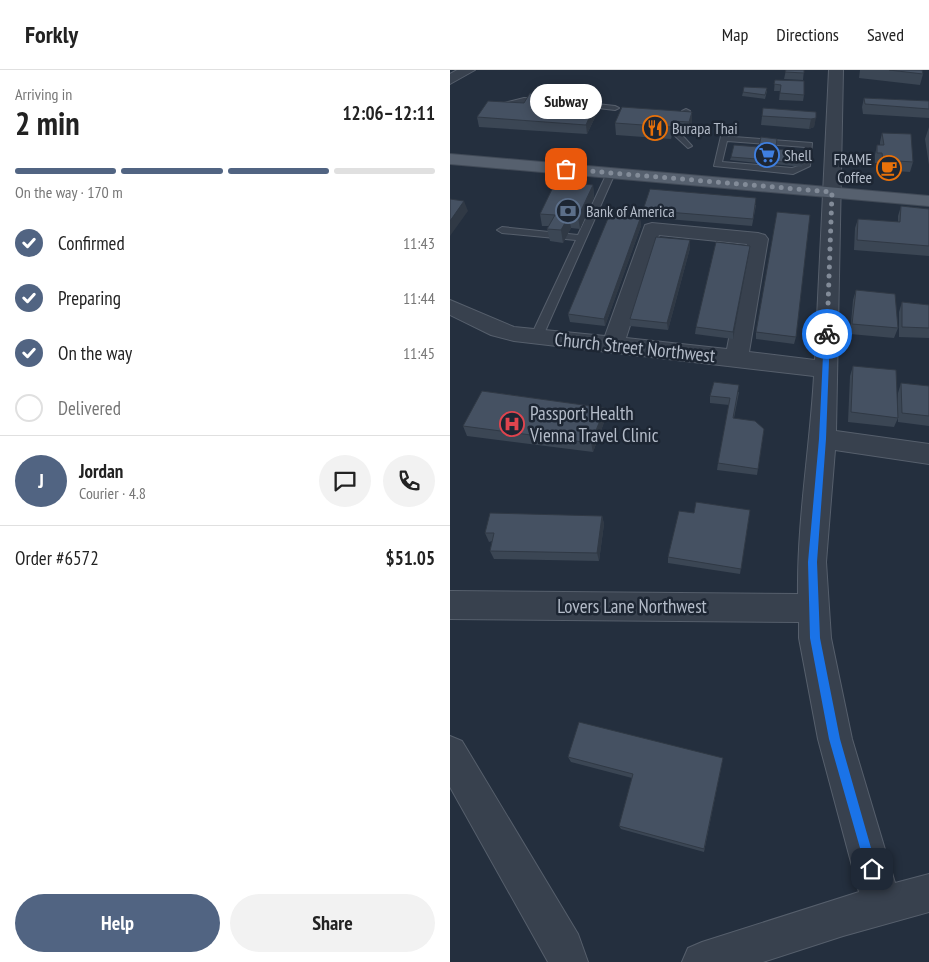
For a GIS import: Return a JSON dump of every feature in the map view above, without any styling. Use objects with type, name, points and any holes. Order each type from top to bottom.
[{"type":"main road","points":[[450,159],[929,201]]},
{"type":"street","points":[[450,80],[468,70]]},
{"type":"street","points":[[836,70],[831,252],[822,439],[812,562],[813,608],[815,638],[834,739],[882,906]]},
{"type":"street","points":[[613,344],[652,229],[758,239],[737,358]]},
{"type":"street","name":"Church Street Northwest","points":[[457,310],[499,330],[824,369]]},
{"type":"street","points":[[822,439],[929,454]]},
{"type":"street","name":"Lovers Lane Northwest","points":[[450,605],[813,608]]},
{"type":"street","points":[[450,753],[564,948],[568,962]]},
{"type":"street","points":[[702,962],[929,893]]},
{"type":"lane","points":[[487,105],[512,105],[524,100],[552,102]]},
{"type":"lane","points":[[571,103],[615,108]]},
{"type":"lane","points":[[686,111],[678,135],[688,146]]},
{"type":"lane","points":[[724,138],[809,145],[806,166],[793,171],[716,164],[724,138]]},
{"type":"lane","points":[[537,336],[611,173]]},
{"type":"lane","points":[[502,230],[583,238]]},
{"type":"building","points":[[786,70],[804,70],[804,73],[785,72]]},
{"type":"building","points":[[889,70],[922,70],[923,74]]},
{"type":"building","points":[[775,80],[804,81],[804,95],[780,93],[781,85],[774,84]]},
{"type":"building","points":[[744,87],[767,88],[765,95],[743,92]]},
{"type":"building","points":[[530,93],[598,97],[586,125],[477,117],[488,101],[524,103]]},
{"type":"building","points":[[864,98],[929,101],[929,109],[865,104]]},
{"type":"building","points":[[622,107],[692,112],[689,122],[673,121],[671,127],[615,123]]},
{"type":"building","points":[[763,108],[816,112],[816,118],[762,116]]},
{"type":"building","points":[[882,133],[911,134],[913,162],[883,160],[882,153],[877,153],[877,145],[884,145]]},
{"type":"building","points":[[761,137],[777,139],[775,154],[758,152]]},
{"type":"building","points":[[734,145],[759,147],[757,159],[731,157]]},
{"type":"building","points":[[776,149],[804,152],[802,164],[774,161]]},
{"type":"building","points":[[556,181],[593,185],[578,217],[569,216],[561,230],[547,229],[555,215],[540,214]]},
{"type":"building","points":[[650,189],[756,198],[753,219],[643,210]]},
{"type":"building","points":[[450,199],[464,201],[450,221]]},
{"type":"building","points":[[901,206],[929,209],[929,246],[857,240],[858,219],[900,222]]},
{"type":"building","points":[[777,212],[810,215],[796,337],[756,332]]},
{"type":"building","points":[[609,216],[640,219],[604,319],[568,314]]},
{"type":"building","points":[[656,237],[690,240],[667,323],[630,319]]},
{"type":"building","points":[[716,242],[750,246],[733,332],[696,327]]},
{"type":"building","points":[[856,290],[895,294],[898,328],[852,324]]},
{"type":"building","points":[[902,302],[929,305],[929,328],[902,327]]},
{"type":"building","points":[[853,366],[896,370],[898,418],[851,412]]},
{"type":"building","points":[[714,382],[739,385],[733,418],[755,421],[764,429],[758,469],[718,463],[730,398],[710,396]]},
{"type":"building","points":[[901,383],[929,386],[929,416],[902,413]]},
{"type":"building","points":[[482,391],[605,408],[591,443],[463,426]]},
{"type":"building","points":[[696,502],[750,510],[741,569],[668,557],[679,511],[694,513]]},
{"type":"building","points":[[490,513],[602,516],[597,553],[490,551],[494,533],[485,533]]},
{"type":"building","points":[[579,722],[723,758],[704,849],[619,826],[633,774],[568,757]]},
{"type":"way so far","points":[[566,169],[832,192],[827,334]]},
{"type":"place","name":"Burapa Thai","points":[[655,128]]},
{"type":"place","name":"Shell","points":[[767,155]]},
{"type":"place","name":"FRAME Coffee","points":[[889,168]]},
{"type":"place","name":"Subway","points":[[566,169]]},
{"type":"place","name":"Bank of America","points":[[568,211]]},
{"type":"place","name":"Passport Health Vienna Travel Clinic","points":[[512,424]]},
{"type":"route","points":[[827,334],[822,439],[812,562],[815,638],[834,739],[872,869]]}]
